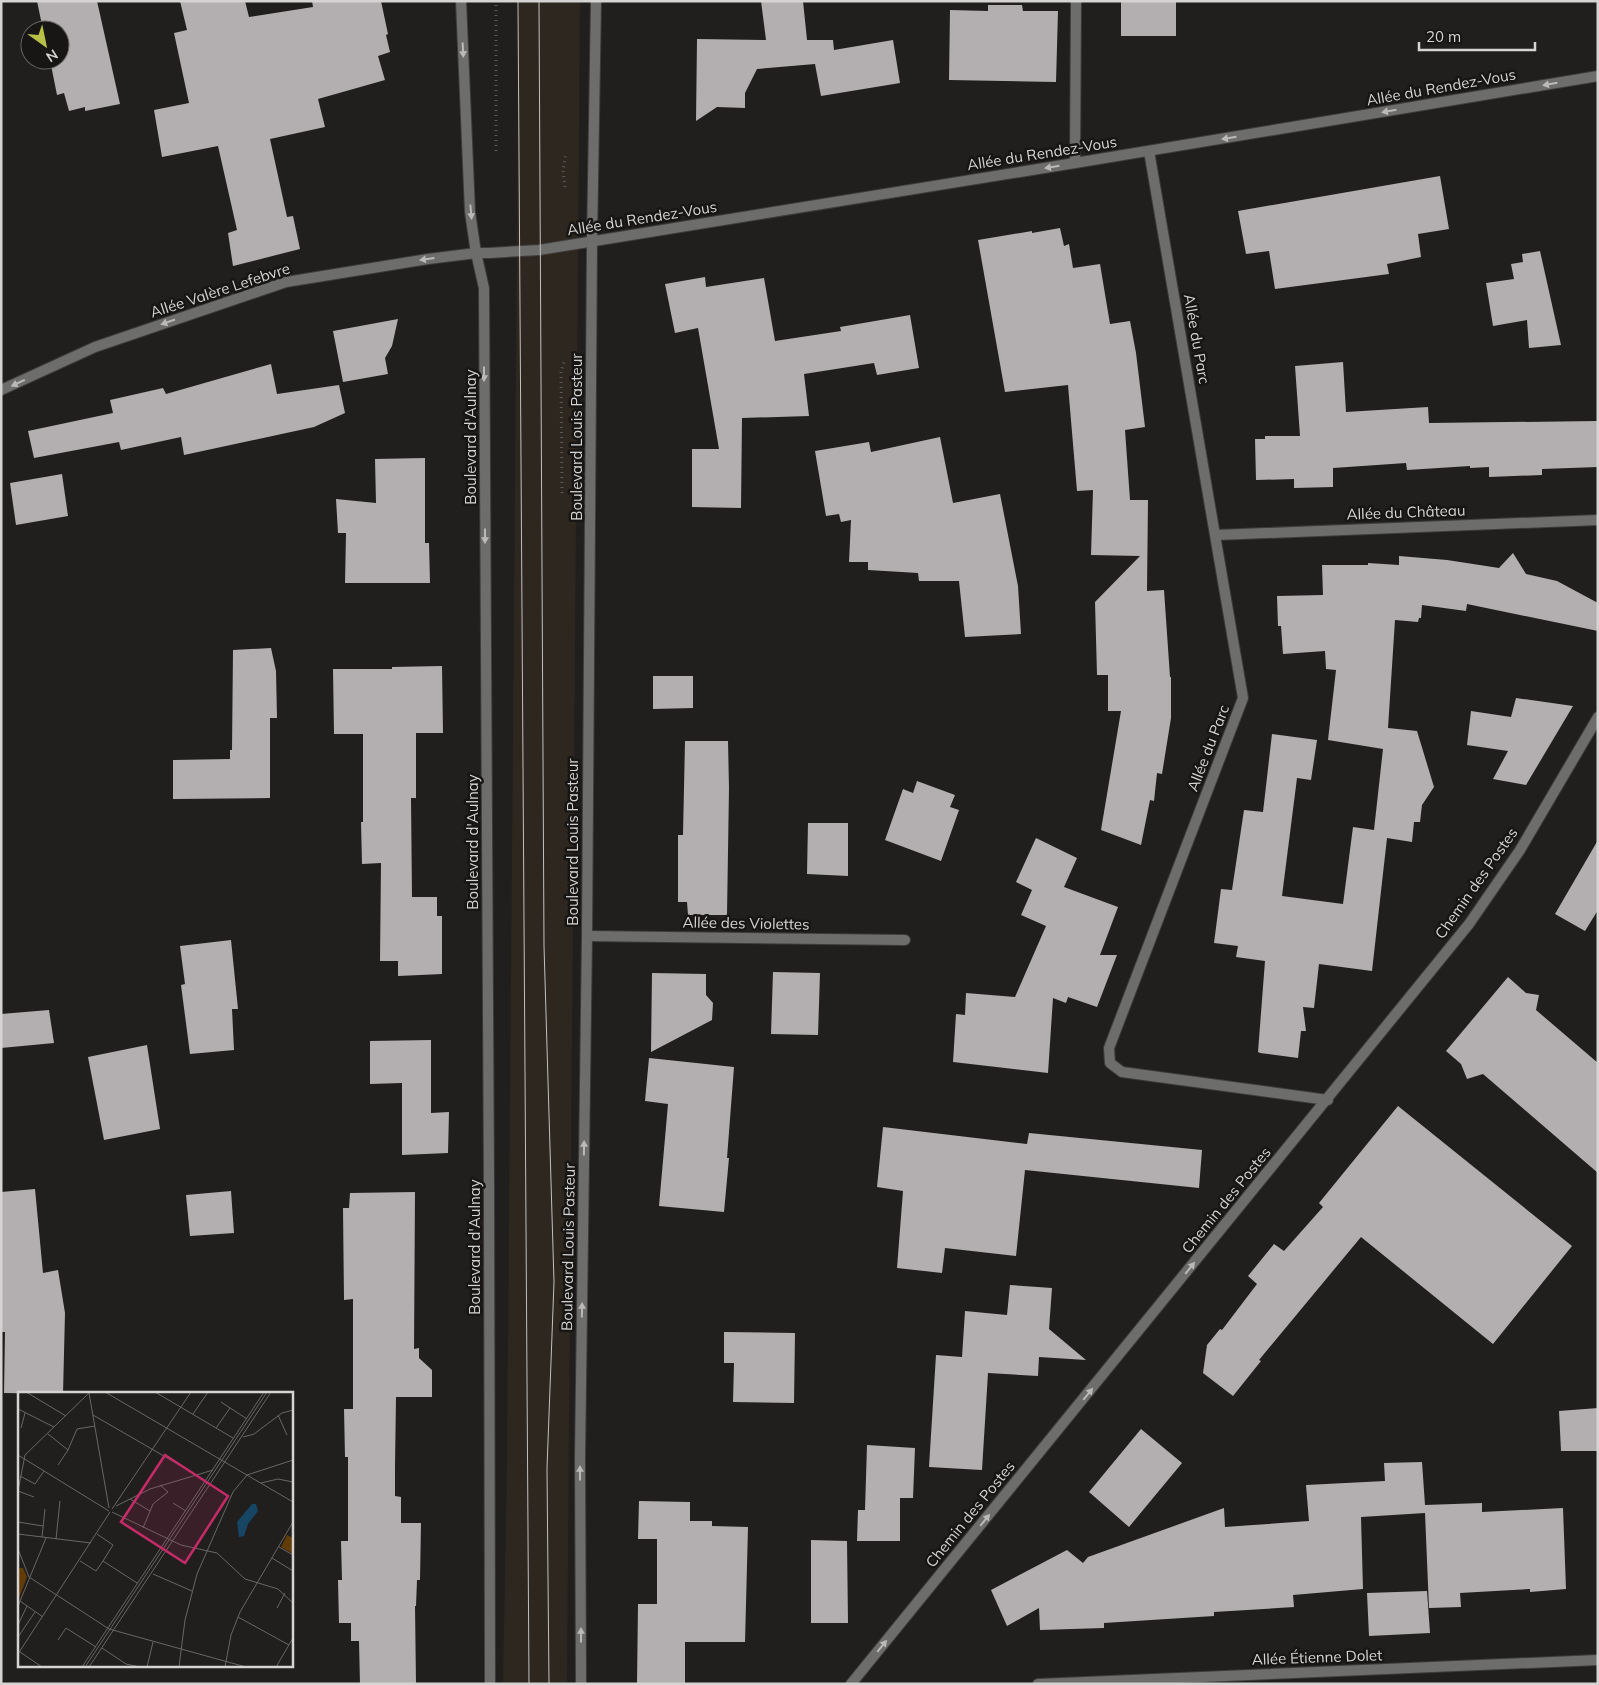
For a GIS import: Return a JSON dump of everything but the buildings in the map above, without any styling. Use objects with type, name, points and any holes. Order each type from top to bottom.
[{"type":"street","name":"Boulevard d'Aulnay","points":[[461,1],[470,212],[476,253],[484,288],[490,1684]]},
{"type":"street","name":"Boulevard Louis Pasteur","points":[[581,1684],[580,1457],[596,1]]},
{"type":"street","points":[[1075,163],[1076,1]]},
{"type":"street","name":"Allée du Rendez-Vous","points":[[489,254],[539,250],[1598,76]]},
{"type":"street","name":"Allée du Parc","points":[[1149,151],[1243,698],[1109,1048],[1110,1063],[1122,1072],[1328,1100]]},
{"type":"street","name":"Allée Valère Lefebvre","points":[[1,390],[95,347],[286,282],[428,258],[476,253],[489,254]]},
{"type":"street","name":"Allée du Château","points":[[1216,534],[1598,520]]},
{"type":"street","name":"Chemin des Postes","points":[[851,1684],[1328,1100],[1469,924],[1520,850],[1598,717]]},
{"type":"street","name":"Allée des Violettes","points":[[587,936],[905,940]]},
{"type":"street","name":"Allée Étienne Dolet","points":[[1038,1684],[1598,1660]]},
{"type":"path","points":[[496,1],[496,160]]},
{"type":"shaded area","points":[[519,1],[580,1],[567,1684],[503,1684],[507,1467]]},
{"type":"tram line","points":[[518,1],[529,1684]]},
{"type":"tram line","points":[[539,1],[544,946],[554,1282],[547,1468],[549,1684]]}]
